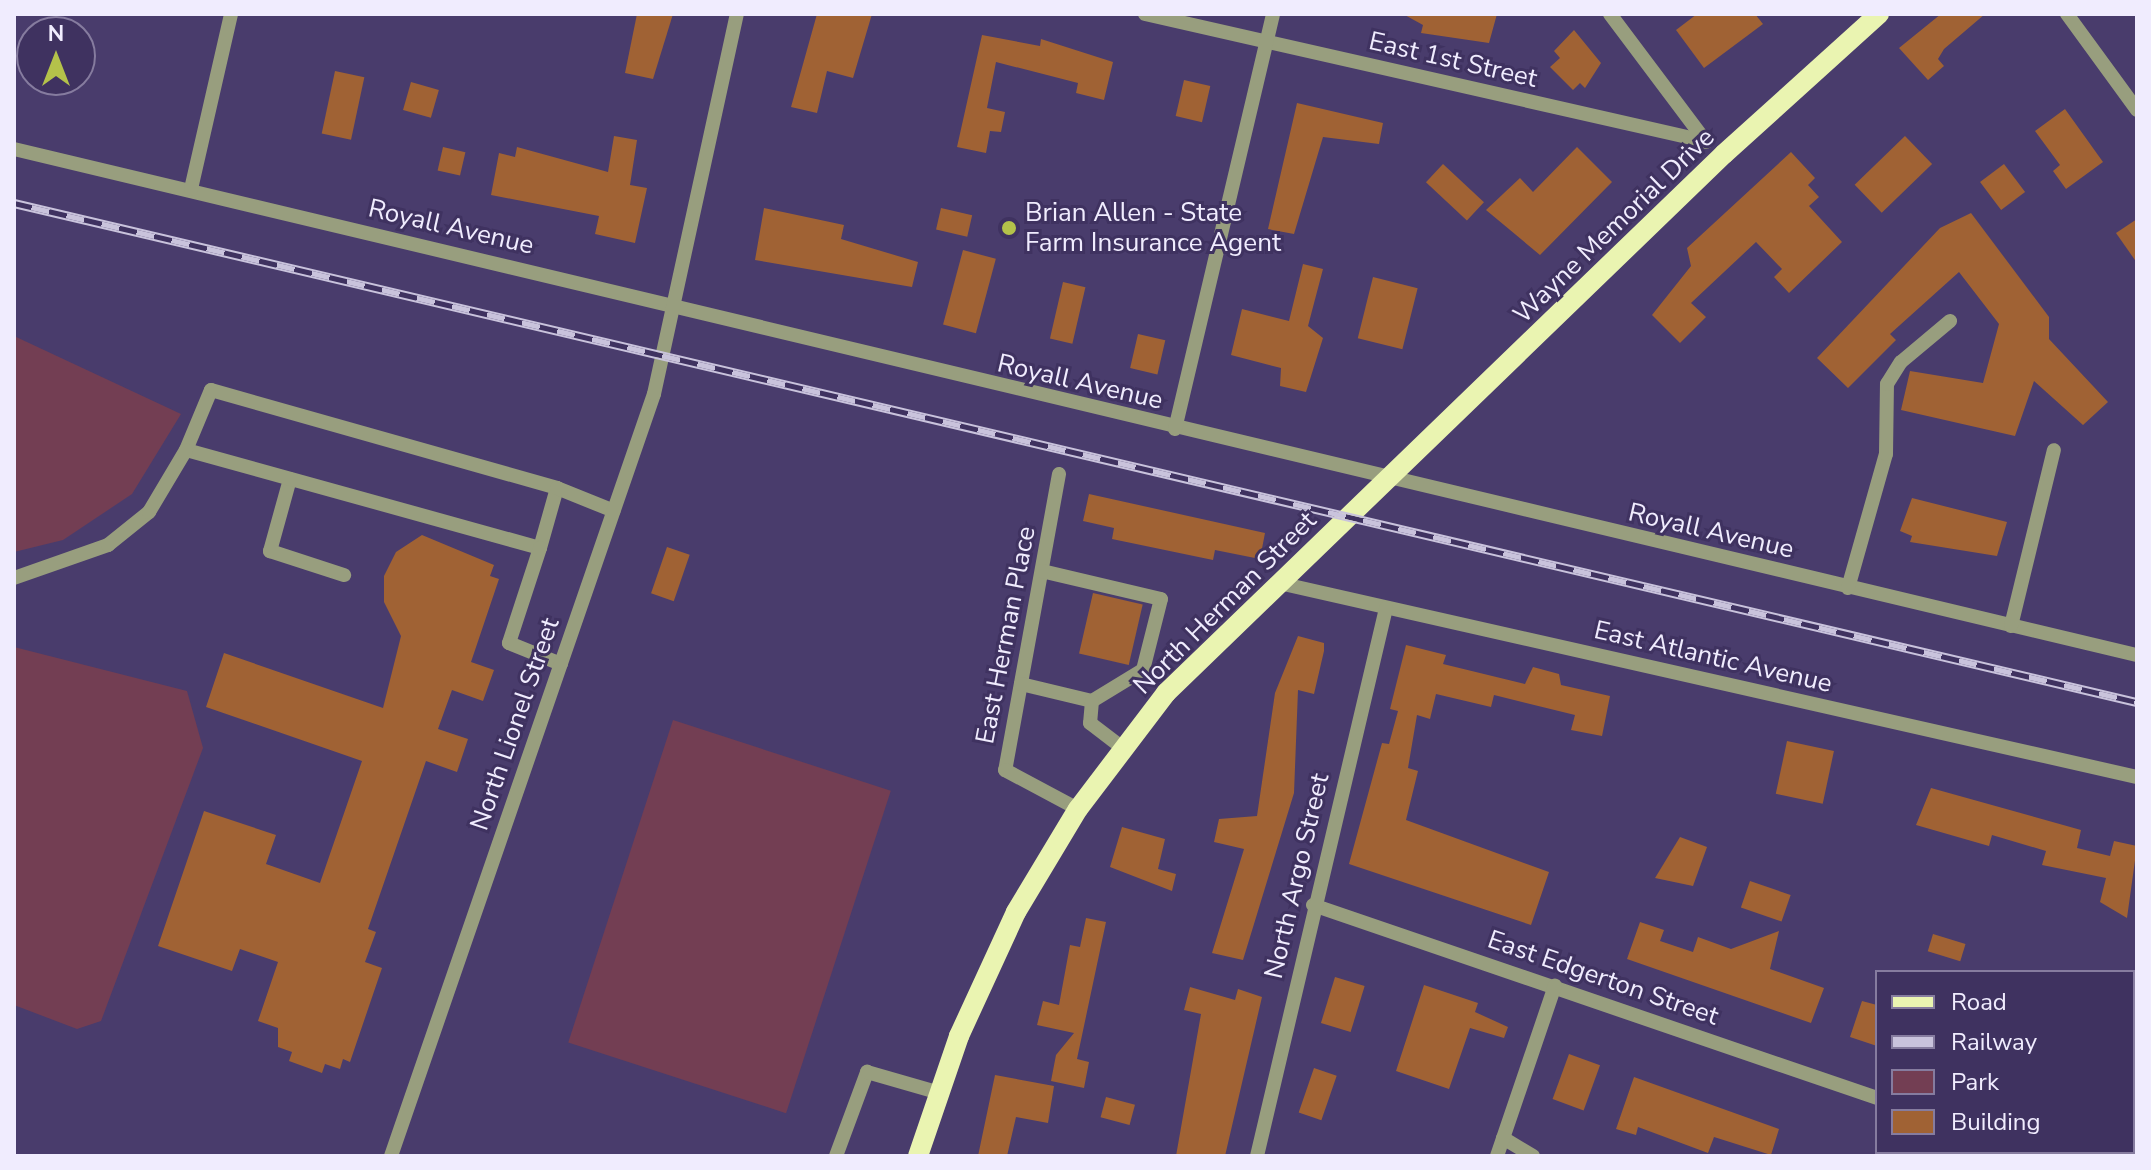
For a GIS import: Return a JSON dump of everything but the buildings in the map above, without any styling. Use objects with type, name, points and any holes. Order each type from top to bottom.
[{"type":"main road","name":"Wayne Memorial Drive","points":[[1389,480],[1724,154],[1879,14]]},
{"type":"main road","name":"North Herman Street","points":[[918,1156],[940,1093],[1016,912],[1078,809],[1166,693],[1389,480]]},
{"type":"street","points":[[191,189],[231,14]]},
{"type":"street","name":"North Lionel Street","points":[[391,1156],[654,394],[737,14]]},
{"type":"street","name":"East 1st Street","points":[[1145,14],[1705,141]]},
{"type":"street","points":[[1175,429],[1273,14]]},
{"type":"street","points":[[1610,14],[1705,141],[1724,154]]},
{"type":"street","points":[[2067,14],[2137,110]]},
{"type":"street","name":"Royall Avenue","points":[[14,149],[674,305],[1175,429],[2137,655]]},
{"type":"street","points":[[1848,588],[1886,454],[1887,384],[1901,362],[1950,321]]},
{"type":"street","points":[[14,578],[108,545],[149,512],[186,450],[211,390],[557,488],[614,511]]},
{"type":"street","points":[[186,450],[540,548]]},
{"type":"street","points":[[2011,626],[2054,450]]},
{"type":"street","name":"East Herman Place","points":[[1059,474],[1005,770],[1078,809]]},
{"type":"street","points":[[290,479],[270,551],[344,575]]},
{"type":"street","points":[[557,488],[509,643],[561,664]]},
{"type":"street","points":[[1021,684],[1092,701],[1143,670],[1161,599],[1042,571]]},
{"type":"street","name":"East Atlantic Avenue","points":[[1279,583],[2137,777]]},
{"type":"street","name":"North Argo Street","points":[[1257,1156],[1313,905],[1386,608]]},
{"type":"street","points":[[1092,701],[1090,723],[1124,749]]},
{"type":"street","name":"East Edgerton Street","points":[[1313,905],[1875,1097]]},
{"type":"street","points":[[1497,1156],[1555,986]]},
{"type":"street","points":[[836,1156],[867,1072],[940,1093]]},
{"type":"street","points":[[1503,1138],[1533,1156]]},
{"type":"green space","points":[[14,336],[181,414],[132,494],[63,540],[14,552]]},
{"type":"green space","points":[[14,647],[187,691],[203,748],[101,1021],[77,1029],[14,1005]]},
{"type":"green space","points":[[673,720],[891,791],[786,1113],[568,1042]]},
{"type":"railway","points":[[14,203],[2137,702]]},
{"type":"place","name":"Brian Allen - State Farm Insurance Agent","points":[[1009,228]]}]
